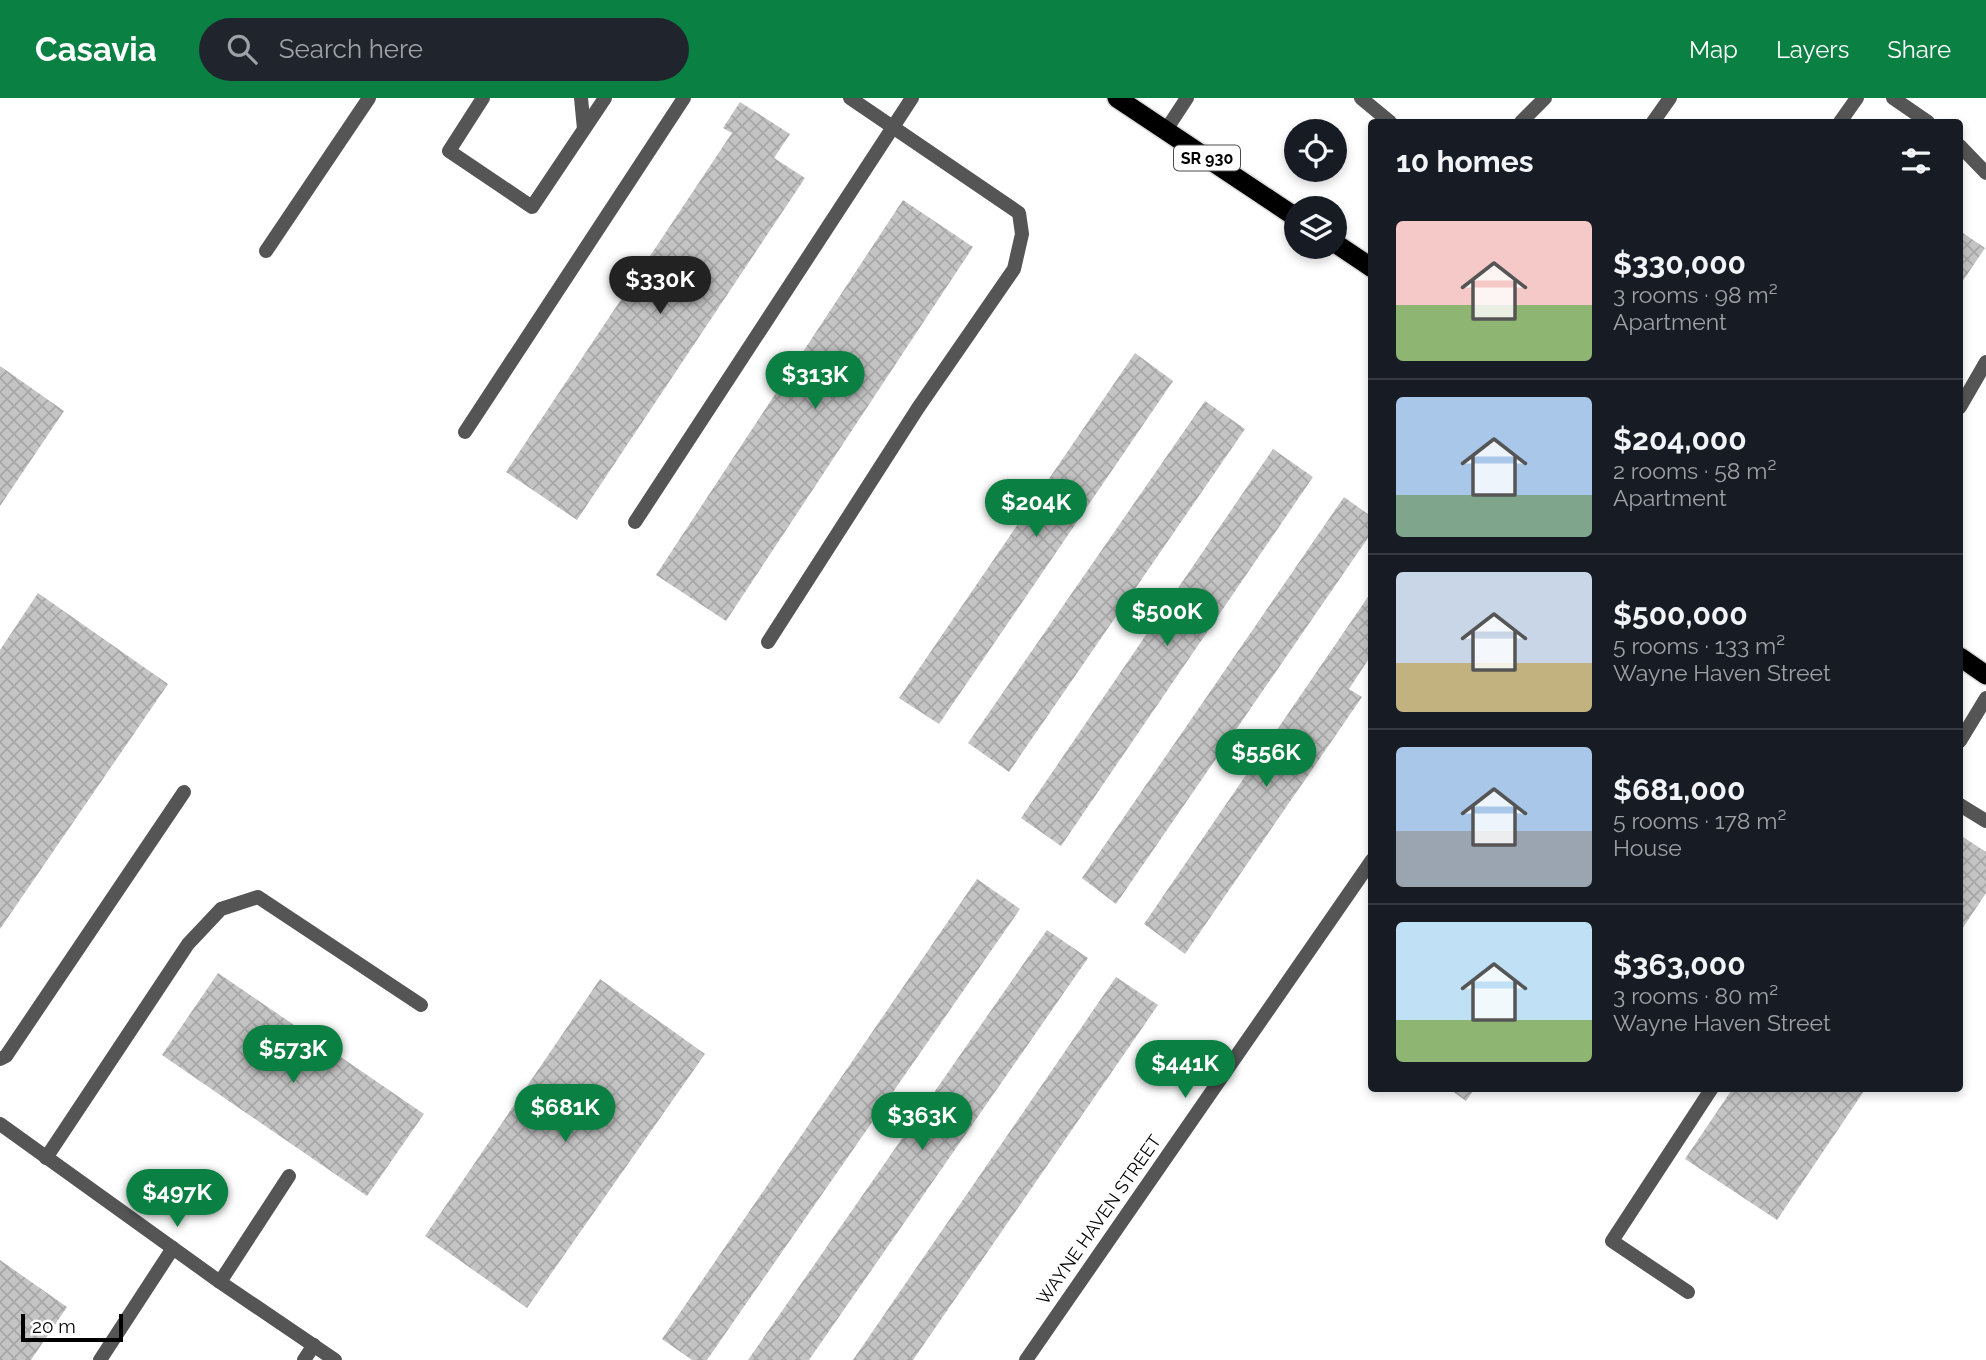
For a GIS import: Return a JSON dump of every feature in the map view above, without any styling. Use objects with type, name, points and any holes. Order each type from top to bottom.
[{"type":"highway","name":"SR 930","points":[[1117,98],[1284,209]]},
{"type":"highway","points":[[1347,251],[1368,265]]},
{"type":"highway","points":[[1963,659],[1986,675]]},
{"type":"street","points":[[266,251],[369,98]]},
{"type":"street","points":[[483,98],[449,151],[533,207],[604,98]]},
{"type":"street","points":[[581,98],[584,129]]},
{"type":"street","points":[[465,432],[684,98]]},
{"type":"street","points":[[768,642],[918,408],[1014,269],[1022,234],[1019,213],[850,98]]},
{"type":"street","points":[[635,522],[912,98]]},
{"type":"street","points":[[1166,130],[1187,98]]},
{"type":"street","points":[[1362,98],[1386,119]]},
{"type":"street","points":[[1524,119],[1545,98]]},
{"type":"street","points":[[1655,119],[1671,98]]},
{"type":"street","points":[[1842,119],[1857,98]]},
{"type":"street","points":[[1893,98],[1924,119]]},
{"type":"street","points":[[1963,149],[1986,173]]},
{"type":"street","points":[[1963,402],[1986,362]]},
{"type":"street","points":[[1963,736],[1986,698]]},
{"type":"street","points":[[0,1059],[6,1056],[184,792]]},
{"type":"street","points":[[1963,807],[1986,821]]},
{"type":"street","name":"WAYNE HAVEN STREET","points":[[1026,1360],[1368,866]]},
{"type":"street","points":[[46,1158],[188,944],[220,909],[258,897],[421,1005]]},
{"type":"street","points":[[1688,1292],[1612,1241],[1709,1092]]},
{"type":"street","points":[[0,1124],[220,1282],[335,1360]]},
{"type":"street","points":[[220,1282],[289,1176]]},
{"type":"street","points":[[100,1360],[173,1248]]},
{"type":"street","points":[[304,1360],[314,1345]]},
{"type":"building","points":[[740,102],[790,134],[774,158],[805,178],[577,520],[506,472],[732,133],[723,128]]},
{"type":"building","points":[[903,200],[973,247],[726,621],[656,575]]},
{"type":"building","points":[[1963,233],[1985,248],[1963,281]]},
{"type":"building","points":[[1135,353],[1173,381],[939,724],[899,698]]},
{"type":"building","points":[[0,366],[64,411],[0,506]]},
{"type":"building","points":[[1205,401],[1245,429],[1009,772],[968,743]]},
{"type":"building","points":[[1273,449],[1313,477],[1061,846],[1021,818]]},
{"type":"building","points":[[1344,497],[1368,514],[1368,538],[1116,904],[1082,878]]},
{"type":"building","points":[[38,593],[168,684],[0,929],[0,650]]},
{"type":"building","points":[[1368,597],[1368,660],[1349,689],[1362,697],[1185,954],[1144,924]]},
{"type":"building","points":[[1963,837],[1986,852],[1986,893],[1963,928]]},
{"type":"building","points":[[977,879],[1020,909],[707,1360],[692,1360],[662,1339]]},
{"type":"building","points":[[1047,930],[1088,958],[809,1360],[748,1360]]},
{"type":"building","points":[[218,973],[424,1114],[367,1196],[162,1055]]},
{"type":"building","points":[[1116,977],[1158,1005],[913,1360],[853,1360]]},
{"type":"building","points":[[600,979],[705,1054],[527,1308],[425,1236]]},
{"type":"building","points":[[1454,1092],[1472,1092],[1466,1101]]},
{"type":"building","points":[[1730,1092],[1863,1092],[1777,1220],[1685,1159]]},
{"type":"building","points":[[0,1260],[67,1307],[31,1360],[0,1360]]}]
